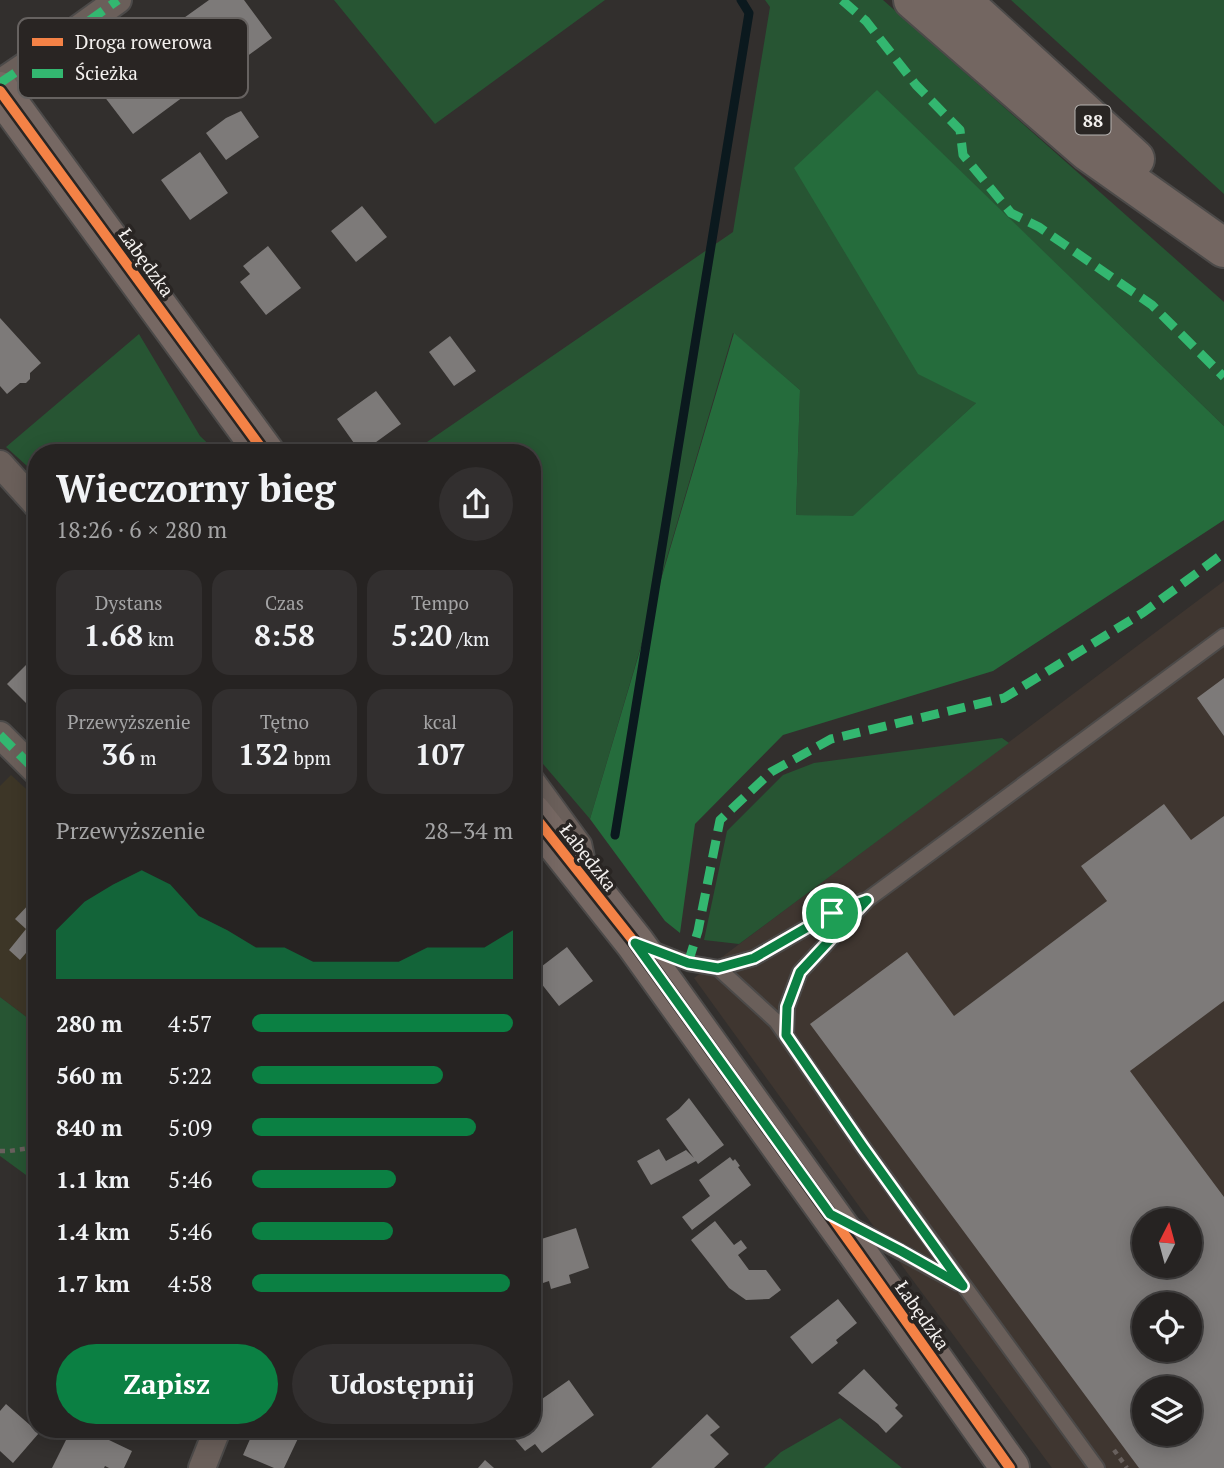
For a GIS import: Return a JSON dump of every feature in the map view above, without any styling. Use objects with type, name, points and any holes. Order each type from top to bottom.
[{"type":"main road","points":[[913,0],[1087,151],[1224,248]]},
{"type":"main road","name":"88","points":[[961,0],[1224,240]]},
{"type":"street","points":[[93,18],[118,0]]},
{"type":"street","points":[[0,83],[18,71]]},
{"type":"street","name":"Łabędzka","points":[[0,91],[161,311],[252,444]]},
{"type":"street","points":[[0,464],[28,495]]},
{"type":"street","points":[[0,735],[28,763]]},
{"type":"street","name":"Łabędzka","points":[[541,824],[635,943],[1010,1468]]},
{"type":"street","points":[[202,1468],[214,1438]]},
{"type":"lane","points":[[161,311],[168,347]]},
{"type":"lane","points":[[786,1035],[787,1007],[800,972],[867,900],[1224,636]]},
{"type":"lane","points":[[541,785],[583,843],[594,892]]},
{"type":"lane","points":[[635,943],[688,963],[718,968],[754,958],[832,913],[867,900]]},
{"type":"lane","points":[[718,968],[776,1021],[863,1147],[1097,1468]]},
{"type":"lane","points":[[830,1214],[963,1286]]},
{"type":"path","points":[[0,1151],[28,1148]]},
{"type":"shaded area","points":[[1224,581],[1224,1468],[1052,1468],[694,978]]},
{"type":"shaded area","points":[[11,775],[28,791],[28,1018],[0,997],[0,786]]},
{"type":"green space","points":[[334,0],[605,0],[435,124]]},
{"type":"green space","points":[[765,0],[883,0],[1224,302],[1224,426],[877,91],[976,403],[853,517],[796,515],[800,390],[733,333],[590,819],[541,762],[541,444],[424,444],[733,232],[770,7]]},
{"type":"green space","points":[[1011,0],[1224,0],[1224,194]]},
{"type":"green space","points":[[877,90],[1224,426],[1224,520],[993,671],[783,735],[695,824],[680,933],[665,921],[590,819],[734,333],[800,390],[796,515],[853,516],[976,403],[918,374],[794,168]]},
{"type":"green space","points":[[139,334],[200,436],[208,444],[28,444],[28,467],[6,447]]},
{"type":"green space","points":[[1002,738],[1009,743],[739,944],[704,940],[727,831],[783,775],[814,763]]},
{"type":"green space","points":[[0,997],[28,1018],[28,1172],[26,1175],[0,1156]]},
{"type":"green space","points":[[840,1418],[902,1468],[764,1468],[781,1452]]},
{"type":"building","points":[[209,0],[244,0],[272,38],[248,56],[248,18],[184,18]]},
{"type":"building","points":[[105,98],[182,98],[133,134]]},
{"type":"building","points":[[241,111],[259,137],[226,160],[206,133]]},
{"type":"building","points":[[200,152],[228,193],[190,220],[161,180]]},
{"type":"building","points":[[362,206],[387,237],[356,262],[331,231]]},
{"type":"building","points":[[268,246],[301,288],[266,315],[240,282],[250,274],[243,266]]},
{"type":"building","points":[[0,318],[41,363],[30,373],[30,379],[26,383],[20,383],[7,394],[0,386]]},
{"type":"building","points":[[450,336],[476,371],[454,386],[429,352]]},
{"type":"building","points":[[376,391],[401,424],[373,444],[355,444],[337,419]]},
{"type":"building","points":[[28,663],[28,705],[7,684]]},
{"type":"building","points":[[1224,678],[1224,736],[1197,698]]},
{"type":"building","points":[[1164,804],[1191,840],[1224,816],[1224,1001],[1130,1071],[1224,1197],[1224,1468],[1139,1468],[810,1024],[907,952],[954,1016],[1107,901],[1081,866]]},
{"type":"building","points":[[28,905],[28,951],[20,960],[9,950],[26,929],[15,919]]},
{"type":"building","points":[[567,947],[593,981],[559,1006],[541,983],[541,967]]},
{"type":"building","points":[[689,1098],[724,1145],[698,1164],[696,1161],[651,1185],[637,1161],[659,1149],[666,1161],[686,1150],[694,1158],[666,1119]]},
{"type":"building","points":[[730,1157],[733,1161],[735,1159],[751,1185],[692,1230],[682,1217],[710,1196],[699,1180]]},
{"type":"building","points":[[715,1221],[734,1245],[741,1240],[747,1248],[738,1255],[749,1270],[766,1270],[781,1290],[769,1299],[746,1300],[729,1288],[691,1240]]},
{"type":"building","points":[[576,1228],[589,1268],[569,1275],[571,1283],[551,1289],[549,1281],[541,1284],[541,1239]]},
{"type":"building","points":[[838,1299],[857,1323],[812,1364],[790,1337]]},
{"type":"building","points":[[864,1369],[898,1405],[895,1408],[903,1416],[886,1433],[838,1393]]},
{"type":"building","points":[[569,1380],[594,1415],[542,1453],[535,1444],[525,1451],[514,1438],[541,1438],[541,1400]]},
{"type":"building","points":[[6,1404],[28,1423],[28,1438],[35,1438],[13,1463],[0,1451],[0,1411]]},
{"type":"building","points":[[707,1414],[720,1427],[710,1435],[729,1454],[714,1468],[651,1468]]},
{"type":"building","points":[[67,1438],[105,1438],[132,1451],[124,1468],[52,1468]]},
{"type":"building","points":[[250,1438],[298,1438],[284,1468],[274,1468],[243,1455]]},
{"type":"building","points":[[485,1460],[494,1468],[478,1468]]},
{"type":"waterway","points":[[615,835],[749,13],[741,0]]},
{"type":"marked path","points":[[93,18],[118,0]]},
{"type":"marked path","points":[[842,0],[866,21],[916,85],[960,130],[963,155],[1011,213],[1039,227],[1152,305],[1224,377]]},
{"type":"marked path","points":[[0,83],[18,71]]},
{"type":"marked path","points":[[688,963],[698,931],[720,820],[771,772],[831,739],[1004,698],[1144,612],[1224,553]]},
{"type":"marked path","points":[[0,735],[28,763]]},
{"type":"cycle path","points":[[0,91],[258,444]]},
{"type":"cycle path","points":[[541,824],[635,943],[1010,1468]]},
{"type":"route","points":[[867,900],[800,972],[787,1007],[786,1035],[963,1286],[830,1214],[635,943],[688,963],[718,968],[754,958],[832,913],[867,900]]}]
